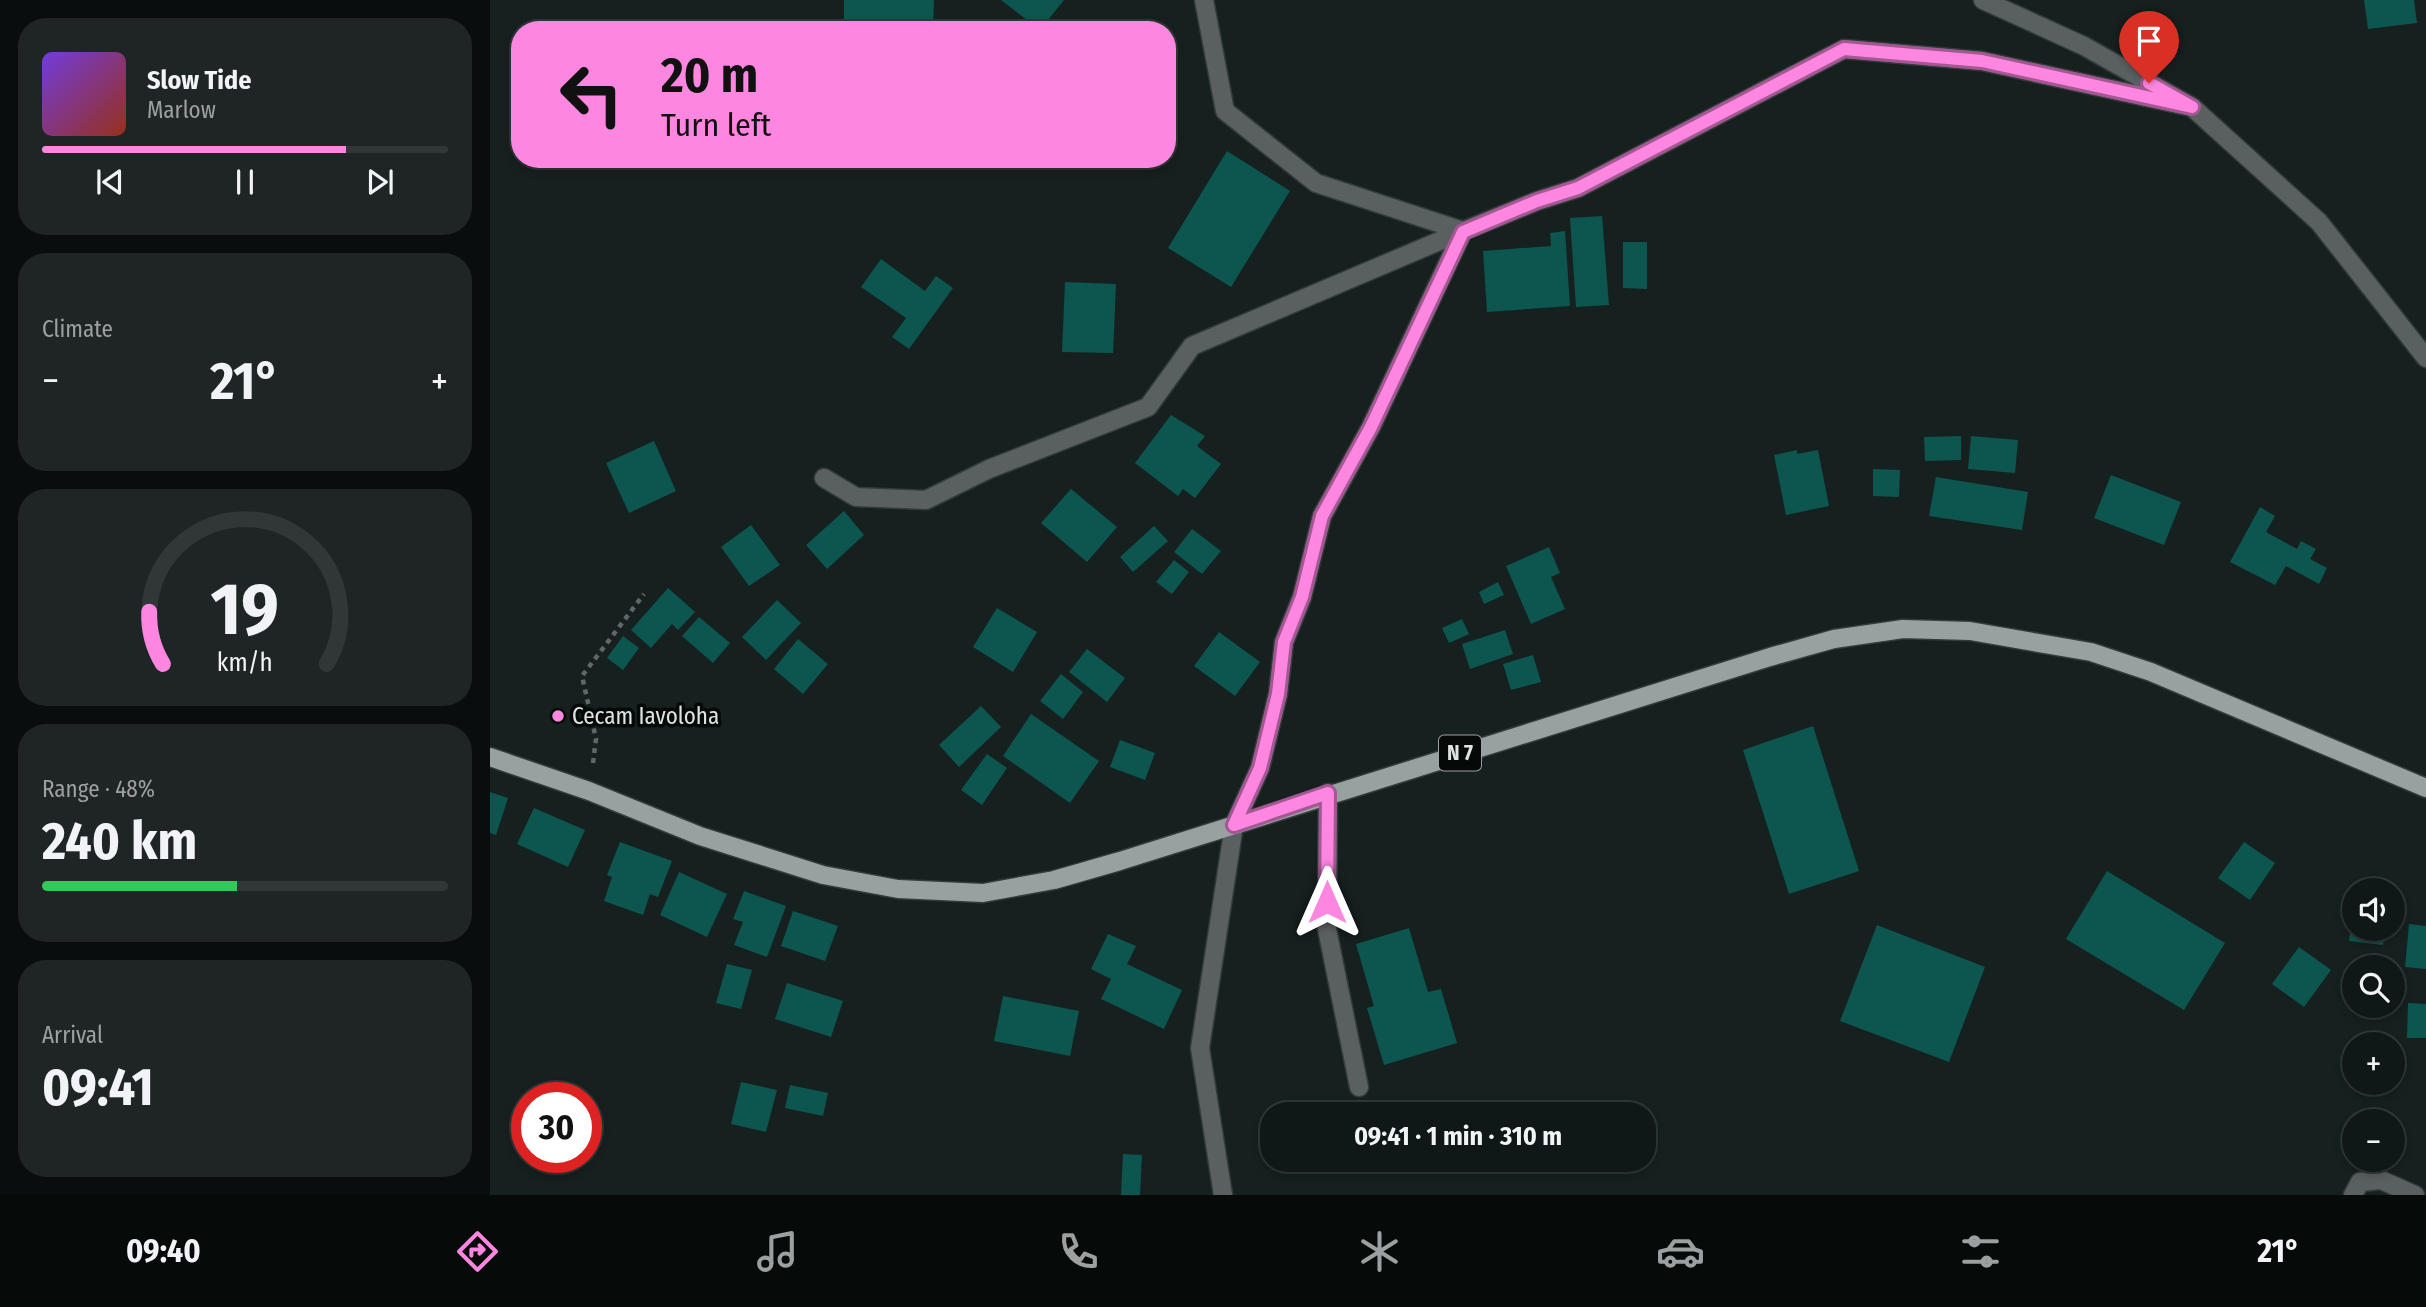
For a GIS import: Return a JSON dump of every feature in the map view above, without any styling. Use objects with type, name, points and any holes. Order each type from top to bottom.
[{"type":"main road","name":"N 7","points":[[490,757],[589,791],[700,836],[822,875],[910,889],[983,893],[1054,880],[1770,657],[1834,639],[1903,629],[1970,631],[2091,652],[2151,673],[2426,788]]},
{"type":"street","points":[[1205,0],[1225,111],[1316,183],[1463,232]]},
{"type":"street","points":[[1983,0],[2084,46],[2192,107],[2319,222],[2426,359]]},
{"type":"street","points":[[824,478],[856,497],[926,500],[989,469],[1148,407],[1192,346],[1537,201],[1578,188],[1844,49],[1982,61],[2192,107]]},
{"type":"street","points":[[1223,1195],[1200,1048],[1234,825],[1260,768],[1278,694],[1284,642],[1302,597],[1322,516],[1371,427],[1463,232]]},
{"type":"street","points":[[1328,793],[1327,929],[1359,1087]]},
{"type":"street","points":[[2353,1195],[2360,1182],[2381,1180],[2415,1195]]},
{"type":"path","points":[[589,791],[596,739],[582,676],[644,594]]},
{"type":"building","points":[[844,0],[934,0],[933,21],[844,21]]},
{"type":"building","points":[[1001,0],[1064,0],[1047,21],[1028,21]]},
{"type":"building","points":[[2364,0],[2414,0],[2417,23],[2368,29]]},
{"type":"building","points":[[1227,151],[1290,191],[1231,287],[1168,248]]},
{"type":"building","points":[[1602,216],[1609,305],[1576,307],[1570,218]]},
{"type":"building","points":[[1565,231],[1570,306],[1487,312],[1483,251],[1551,246],[1550,233]]},
{"type":"building","points":[[1623,242],[1647,242],[1647,289],[1623,288]]},
{"type":"building","points":[[881,259],[925,291],[936,276],[953,288],[909,349],[892,337],[906,318],[861,287]]},
{"type":"building","points":[[1065,282],[1116,284],[1113,353],[1062,352]]},
{"type":"building","points":[[1171,415],[1205,436],[1197,446],[1221,464],[1195,498],[1183,489],[1178,496],[1135,463]]},
{"type":"building","points":[[1961,436],[1961,460],[1925,461],[1924,437]]},
{"type":"building","points":[[1971,436],[2018,440],[2015,473],[1968,469]]},
{"type":"building","points":[[654,441],[676,491],[629,513],[606,463]]},
{"type":"building","points":[[1797,450],[1797,454],[1818,450],[1829,506],[1786,515],[1774,455]]},
{"type":"building","points":[[1873,469],[1900,470],[1899,497],[1873,496]]},
{"type":"building","points":[[2111,475],[2181,502],[2164,545],[2094,518]]},
{"type":"building","points":[[1936,477],[2028,492],[2022,530],[1929,516]]},
{"type":"building","points":[[1071,489],[1117,527],[1087,562],[1041,523]]},
{"type":"building","points":[[2260,507],[2275,516],[2266,532],[2297,549],[2301,541],[2316,549],[2310,559],[2327,568],[2319,584],[2286,566],[2275,585],[2230,562]]},
{"type":"building","points":[[844,511],[864,535],[827,569],[806,545]]},
{"type":"building","points":[[751,525],[780,565],[749,586],[721,547]]},
{"type":"building","points":[[1154,526],[1168,541],[1133,572],[1120,557]]},
{"type":"building","points":[[1192,529],[1221,551],[1202,574],[1174,552]]},
{"type":"building","points":[[1549,547],[1560,573],[1551,577],[1565,609],[1531,624],[1506,566]]},
{"type":"building","points":[[1174,560],[1189,572],[1172,594],[1156,582]]},
{"type":"building","points":[[1498,582],[1504,595],[1484,604],[1479,592]]},
{"type":"building","points":[[668,588],[695,612],[678,630],[672,624],[651,648],[631,630]]},
{"type":"building","points":[[777,600],[801,623],[766,660],[742,637]]},
{"type":"building","points":[[997,608],[1037,632],[1013,672],[973,647]]},
{"type":"building","points":[[699,617],[730,643],[713,663],[682,636]]},
{"type":"building","points":[[1462,619],[1469,634],[1449,643],[1442,628]]},
{"type":"building","points":[[1505,630],[1513,654],[1470,669],[1462,644]]},
{"type":"building","points":[[1219,632],[1260,662],[1235,696],[1194,666]]},
{"type":"building","points":[[623,636],[639,648],[623,670],[607,658]]},
{"type":"building","points":[[798,639],[828,664],[803,694],[774,669]]},
{"type":"building","points":[[1087,649],[1125,678],[1107,702],[1069,672]]},
{"type":"building","points":[[1533,655],[1541,682],[1511,690],[1503,664]]},
{"type":"building","points":[[1061,674],[1083,692],[1063,719],[1040,701]]},
{"type":"building","points":[[981,706],[1001,727],[959,767],[939,745]]},
{"type":"building","points":[[1031,714],[1099,761],[1070,803],[1003,756]]},
{"type":"building","points":[[1813,726],[1859,871],[1789,894],[1743,750]]},
{"type":"building","points":[[1120,740],[1155,753],[1145,780],[1110,767]]},
{"type":"building","points":[[987,754],[1007,768],[982,805],[961,790]]},
{"type":"building","points":[[490,792],[508,798],[496,835],[490,833]]},
{"type":"building","points":[[534,808],[585,830],[568,867],[517,844]]},
{"type":"building","points":[[620,842],[672,861],[658,897],[650,894],[643,915],[604,901],[612,877],[607,875]]},
{"type":"building","points":[[2244,842],[2275,863],[2250,900],[2218,878]]},
{"type":"building","points":[[2107,871],[2225,943],[2184,1010],[2066,939]]},
{"type":"building","points":[[679,872],[727,894],[707,937],[660,915]]},
{"type":"building","points":[[744,891],[786,906],[767,957],[734,945],[743,922],[733,919]]},
{"type":"building","points":[[793,911],[838,926],[825,961],[781,946]]},
{"type":"building","points":[[2409,924],[2426,926],[2426,969],[2405,967]]},
{"type":"building","points":[[1877,925],[1985,967],[1949,1062],[1840,1021]]},
{"type":"building","points":[[1409,928],[1428,992],[1441,989],[1457,1043],[1384,1065],[1367,1008],[1374,1006],[1356,944]]},
{"type":"building","points":[[1108,934],[1136,946],[1127,964],[1182,990],[1164,1029],[1101,999],[1111,979],[1091,969]]},
{"type":"building","points":[[2349,941],[2384,941],[2383,945]]},
{"type":"building","points":[[2299,947],[2331,970],[2304,1007],[2272,984]]},
{"type":"building","points":[[727,964],[752,970],[741,1009],[716,1003]]},
{"type":"building","points":[[787,983],[843,1001],[831,1037],[775,1019]]},
{"type":"building","points":[[1003,996],[1079,1011],[1070,1056],[994,1041]]},
{"type":"building","points":[[2408,1003],[2426,1004],[2426,1038],[2407,1038]]},
{"type":"building","points":[[741,1082],[777,1090],[766,1132],[731,1124]]},
{"type":"building","points":[[790,1085],[828,1093],[823,1116],[785,1108]]},
{"type":"building","points":[[1123,1154],[1142,1155],[1140,1195],[1121,1195]]},
{"type":"place","name":"Cecam Iavoloha","points":[[558,716]]},
{"type":"route","points":[[1327,902],[1328,793],[1234,825],[1260,768],[1278,694],[1284,642],[1302,597],[1322,516],[1371,427],[1463,232],[1537,201],[1578,188],[1844,49],[1982,61],[2192,107],[2149,83]]}]
